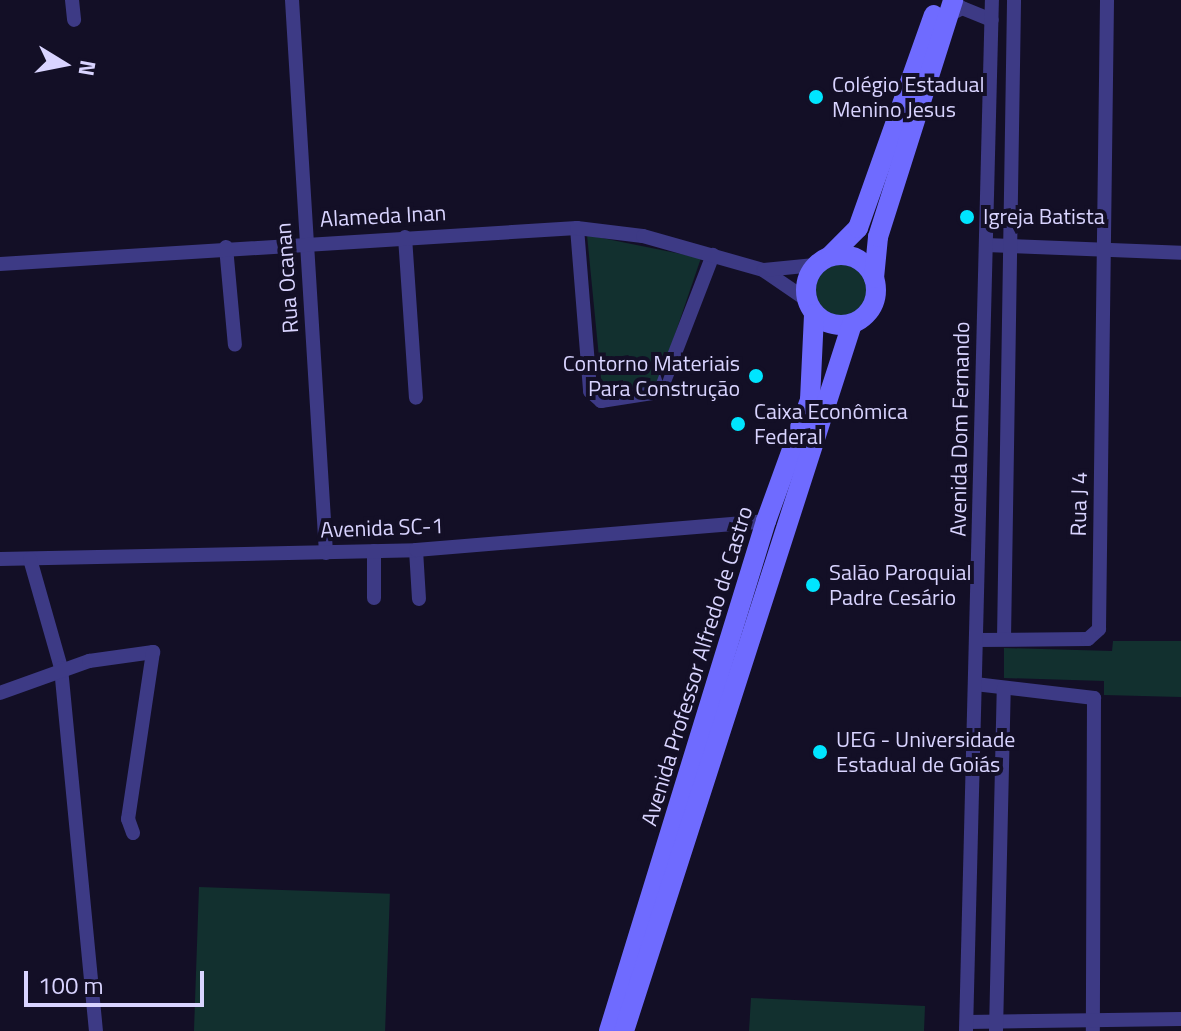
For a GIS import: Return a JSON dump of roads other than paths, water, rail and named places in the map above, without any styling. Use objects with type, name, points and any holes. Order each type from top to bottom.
[{"type":"main road","points":[[947,5],[878,237],[872,306],[852,324],[825,322],[811,307],[806,281],[823,260],[858,228],[947,5]]},
{"type":"main road","points":[[823,260],[857,258],[874,278]]},
{"type":"main road","name":"Avenida Professor Alfredo de Castro","points":[[609,1031],[766,521],[810,400],[811,307]]},
{"type":"main road","name":"Avenida Professor Alfredo de Castro","points":[[624,1031],[852,324]]},
{"type":"street","points":[[72,0],[74,20]]},
{"type":"street","name":"Rua Ocanan","points":[[292,0],[326,553]]},
{"type":"street","name":"Avenida Dom Fernando","points":[[966,1026],[992,0]]},
{"type":"street","points":[[1004,639],[1014,0]]},
{"type":"street","name":"Rua J 4","points":[[977,640],[1088,639],[1099,629],[1107,253],[1107,0]]},
{"type":"street","points":[[947,5],[992,20]]},
{"type":"street","points":[[577,228],[590,391],[601,401],[660,392],[713,255]]},
{"type":"street","name":"Alameda Inan","points":[[0,264],[226,247],[577,228],[713,255],[763,270],[811,307]]},
{"type":"street","points":[[405,237],[416,398]]},
{"type":"street","points":[[986,245],[1011,250],[1181,253]]},
{"type":"street","points":[[226,247],[235,345]]},
{"type":"street","name":"Alameda Inan","points":[[763,270],[823,260]]},
{"type":"street","name":"Avenida SC-1","points":[[0,559],[416,550],[766,521]]},
{"type":"street","points":[[416,550],[419,599]]},
{"type":"street","points":[[374,551],[374,598]]},
{"type":"street","points":[[30,559],[61,668],[96,1031]]},
{"type":"street","points":[[0,693],[61,668],[153,652],[128,819],[133,833]]},
{"type":"street","points":[[975,684],[1094,698],[1093,1024]]},
{"type":"street","points":[[996,1026],[1004,688]]},
{"type":"street","points":[[966,1026],[1181,1019]]},
{"type":"place","name":"Colégio Estadual Menino Jesus","points":[[816,97]]},
{"type":"place","name":"Igreja Batista","points":[[967,217]]},
{"type":"place","name":"Contorno Materiais Para Construção","points":[[756,376]]},
{"type":"place","name":"Caixa Econômica Federal","points":[[738,424]]},
{"type":"place","name":"Salão Paroquial Padre Cesário","points":[[813,585]]},
{"type":"place","name":"UEG - Universidade Estadual de Goiás","points":[[820,752]]}]
